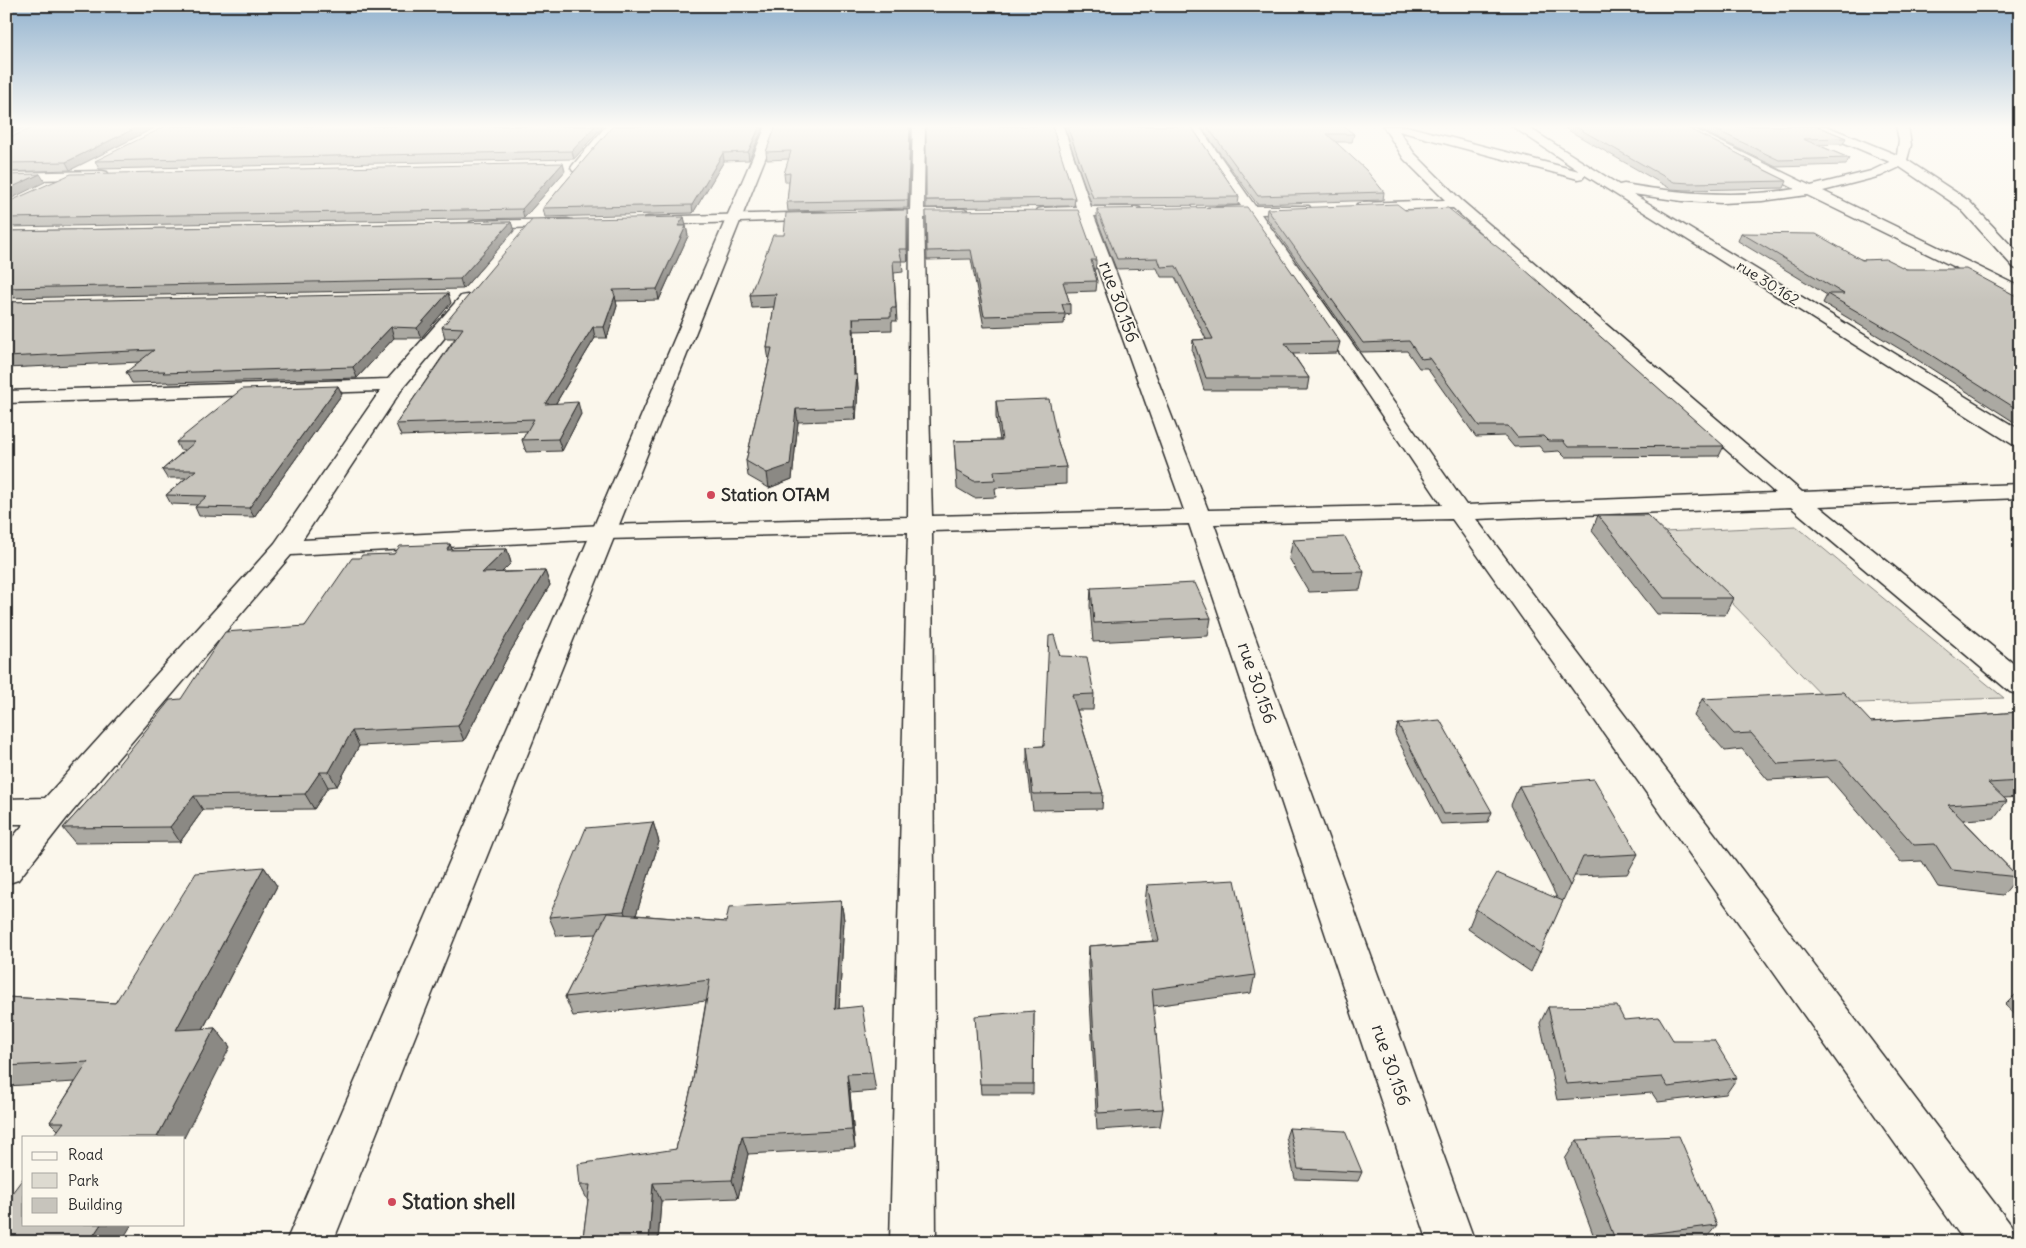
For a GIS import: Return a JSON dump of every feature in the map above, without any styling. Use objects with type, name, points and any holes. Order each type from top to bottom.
[{"type":"street","points":[[48,188],[56,184]]},
{"type":"street","points":[[309,1242],[748,184]]},
{"type":"street","points":[[913,1242],[920,525],[918,184]]},
{"type":"street","name":"rue 30.156","points":[[1076,184],[1199,517],[1452,1242]]},
{"type":"street","points":[[1233,184],[1459,512],[1994,1242]]},
{"type":"street","points":[[1437,184],[1457,204],[1796,499],[2020,685]]},
{"type":"street","points":[[1794,184],[2020,294]]},
{"type":"street","points":[[1609,185],[1669,195],[1759,197],[1832,184]]},
{"type":"street","points":[[1935,184],[1964,204],[2020,265]]},
{"type":"street","name":"rue 30.162","points":[[1609,185],[2020,439]]},
{"type":"street","points":[[1348,208],[1457,204]]},
{"type":"street","points":[[1201,211],[1319,208]]},
{"type":"street","points":[[518,239],[542,210]]},
{"type":"street","points":[[1026,212],[1153,211]]},
{"type":"street","points":[[859,215],[976,213]]},
{"type":"street","points":[[636,221],[840,216]]},
{"type":"street","points":[[460,226],[578,223]]},
{"type":"street","points":[[6,870],[54,810],[284,548],[394,385],[466,294]]},
{"type":"street","points":[[6,397],[394,385]]},
{"type":"street","points":[[284,548],[605,532],[1459,512],[2020,491]]},
{"type":"street","points":[[6,812],[54,810]]},
{"type":"green space","points":[[1796,526],[2004,698],[1830,704],[1663,532]]},
{"type":"building","points":[[6,184],[18,184],[6,190]]},
{"type":"building","points":[[48,184],[544,184],[522,209],[6,218],[6,203]]},
{"type":"building","points":[[563,184],[704,184],[692,205],[543,208]]},
{"type":"building","points":[[789,184],[908,184],[908,200],[787,202]]},
{"type":"building","points":[[926,184],[1071,184],[1075,198],[926,200]]},
{"type":"building","points":[[1088,184],[1230,184],[1239,197],[1093,198]]},
{"type":"building","points":[[1249,184],[1378,184],[1384,192],[1258,196]]},
{"type":"building","points":[[1397,204],[1405,210],[1448,208],[1514,260],[1724,446],[1568,447],[1563,441],[1548,441],[1543,436],[1517,437],[1508,426],[1479,426],[1429,358],[1421,359],[1409,341],[1363,343],[1267,209]]},
{"type":"building","points":[[1247,207],[1340,342],[1285,343],[1309,378],[1206,378],[1193,340],[1213,339],[1176,266],[1161,267],[1158,258],[1117,259],[1097,209]]},
{"type":"building","points":[[907,210],[907,249],[899,249],[902,261],[893,261],[896,308],[891,308],[891,317],[853,318],[854,375],[857,375],[854,407],[796,409],[790,465],[767,473],[746,461],[772,348],[767,348],[776,294],[750,295],[773,235],[784,235],[786,213]]},
{"type":"building","points":[[1078,210],[1096,260],[1091,260],[1097,281],[1063,282],[1070,304],[1062,304],[1065,314],[984,316],[971,250],[927,251],[926,211]]},
{"type":"building","points":[[684,217],[678,226],[686,226],[657,289],[613,290],[615,296],[604,327],[593,327],[545,404],[578,402],[558,439],[522,440],[534,419],[396,424],[463,328],[442,327],[532,220]]},
{"type":"building","points":[[511,222],[460,279],[6,288],[6,231]]},
{"type":"building","points":[[1741,233],[1816,234],[1862,260],[1886,259],[1906,269],[1966,269],[2020,298],[2020,411],[1915,345],[1827,294],[1844,294]]},
{"type":"building","points":[[448,293],[417,328],[391,327],[353,367],[163,373],[165,371],[126,372],[154,350],[6,357],[6,302]]},
{"type":"building","points":[[338,386],[249,508],[195,507],[207,496],[166,495],[196,470],[162,470],[195,442],[176,442],[242,389]]},
{"type":"building","points":[[1049,399],[1058,442],[1066,467],[994,471],[995,480],[974,481],[956,471],[954,441],[1002,440],[996,401]]},
{"type":"building","points":[[1598,515],[1647,515],[1733,598],[1664,598]]},
{"type":"building","points":[[1345,537],[1364,572],[1312,573],[1293,540]]},
{"type":"building","points":[[450,544],[447,550],[507,549],[482,573],[545,571],[505,638],[458,726],[352,731],[329,772],[320,772],[305,794],[194,796],[170,827],[63,828],[97,791],[170,700],[181,699],[225,632],[305,626],[352,558],[360,558],[362,555],[394,554],[400,546]]},
{"type":"building","points":[[1195,583],[1211,618],[1094,623],[1091,588]]},
{"type":"building","points":[[1054,635],[1060,656],[1087,657],[1094,694],[1072,695],[1103,793],[1033,794],[1027,747],[1044,746],[1049,636]]},
{"type":"building","points":[[1843,692],[1871,722],[2020,712],[2020,781],[1988,783],[2007,801],[1948,805],[2018,877],[1952,870],[1935,844],[1914,845],[1839,760],[1778,764],[1751,733],[1734,734],[1702,699]]},
{"type":"building","points":[[1440,720],[1492,812],[1444,814],[1398,724]]},
{"type":"building","points":[[1594,779],[1638,854],[1583,857],[1570,886],[1519,786]]},
{"type":"building","points":[[653,822],[624,911],[549,917],[586,828]]},
{"type":"building","points":[[264,867],[176,1030],[215,1028],[158,1136],[54,1136],[64,1122],[50,1122],[88,1062],[6,1066],[6,997],[115,1003],[196,873]]},
{"type":"building","points":[[1497,873],[1563,901],[1540,953],[1476,909]]},
{"type":"building","points":[[1235,880],[1255,975],[1152,989],[1163,1109],[1098,1113],[1089,946],[1159,941],[1147,885]]},
{"type":"building","points":[[841,901],[835,1009],[862,1006],[873,1073],[847,1074],[852,1130],[742,1136],[732,1180],[653,1183],[649,1242],[613,1242],[583,1237],[590,1185],[580,1185],[578,1164],[676,1149],[692,1085],[710,980],[565,997],[607,913],[726,922],[729,907]]},
{"type":"building","points":[[1617,1006],[1624,1020],[1659,1017],[1673,1040],[1714,1040],[1737,1078],[1668,1087],[1662,1077],[1566,1084],[1548,1007]]},
{"type":"building","points":[[1034,1011],[1033,1084],[980,1084],[975,1016]]},
{"type":"building","points":[[1289,1128],[1345,1131],[1362,1172],[1298,1169]]},
{"type":"building","points":[[1679,1136],[1717,1225],[1648,1234],[1651,1242],[1616,1242],[1577,1140]]},
{"type":"building","points":[[22,1180],[22,1226],[100,1226],[89,1242],[6,1242],[6,1201]]},
{"type":"place","name":"Station OTAM","points":[[711,495]]},
{"type":"place","name":"Station shell","points":[[392,1202]]}]
